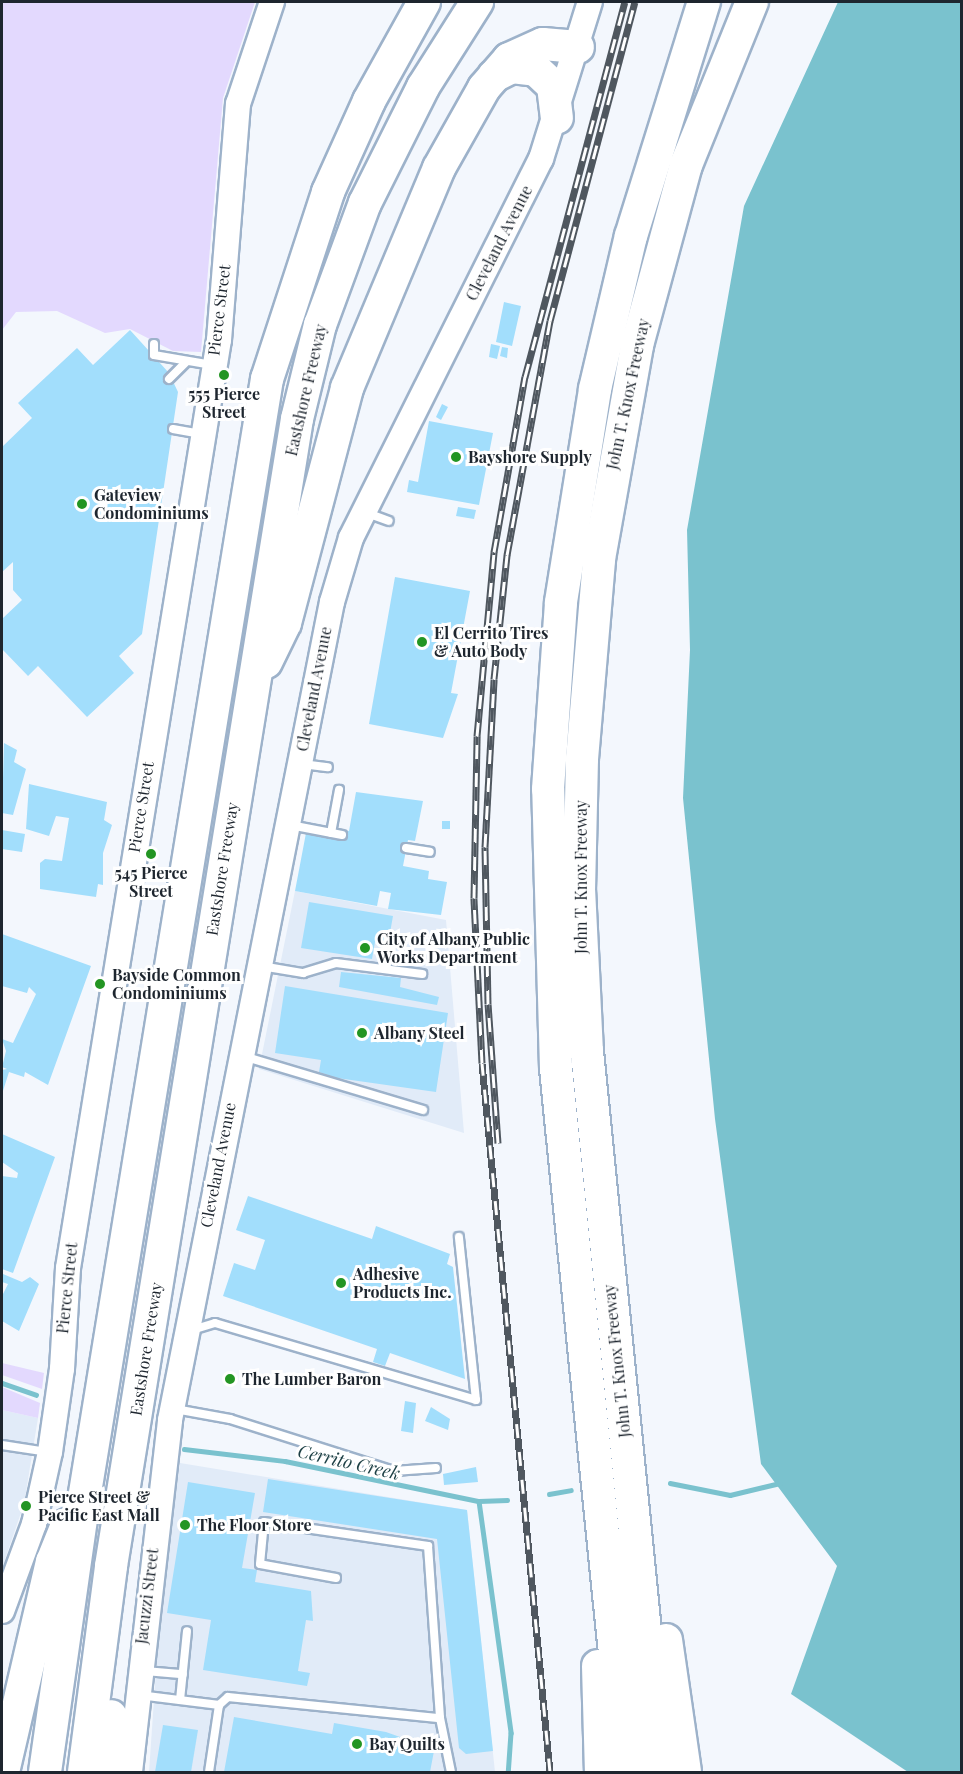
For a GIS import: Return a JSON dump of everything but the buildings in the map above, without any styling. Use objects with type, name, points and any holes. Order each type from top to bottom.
[{"type":"highway","points":[[45,1773],[83,1505],[260,413],[295,282],[341,161],[406,2]]},
{"type":"highway","points":[[341,161],[424,2]]},
{"type":"highway","name":"Eastshore Freeway","points":[[84,1773],[104,1624],[249,698],[297,419],[330,294],[393,143],[477,2]]},
{"type":"highway","points":[[657,145],[693,2]]},
{"type":"highway","name":"John T. Knox Freeway","points":[[627,1773],[556,1068],[548,789],[558,634],[582,458],[615,295],[657,145],[704,2]]},
{"type":"highway","points":[[718,78],[745,2]]},
{"type":"highway","name":"John T. Knox Freeway","points":[[659,1773],[615,1342],[582,966],[580,827],[588,664],[607,499],[632,366],[673,205],[718,78],[752,2]]},
{"type":"highway","points":[[249,698],[285,623],[358,359],[423,201],[484,88],[525,49],[551,43],[578,47]]},
{"type":"highway","points":[[484,88],[504,69],[536,70],[553,86],[556,118]]},
{"type":"highway","points":[[615,1342],[630,1364],[685,1773]]},
{"type":"highway","points":[[3,1773],[52,1562],[62,1531],[83,1505]]},
{"type":"highway","points":[[601,1773],[598,1661],[608,1579]]},
{"type":"highway","points":[[104,1624],[116,1664],[107,1773]]},
{"type":"street","name":"Pierce Street","points":[[3,1604],[34,1524],[50,1452],[62,1369],[68,1268],[200,435],[219,340],[238,104],[272,2]]},
{"type":"street","name":"Cleveland Avenue","points":[[171,1414],[185,1332],[332,602],[363,511],[530,182],[556,118],[590,2]]},
{"type":"street","name":"Jacuzzi Street","points":[[130,1773],[136,1695],[171,1414]]},
{"type":"lane","points":[[154,344],[154,355],[212,366]]},
{"type":"lane","points":[[169,379],[187,361]]},
{"type":"lane","points":[[173,429],[200,435]]},
{"type":"lane","points":[[363,511],[389,521]]},
{"type":"lane","points":[[299,764],[328,767]]},
{"type":"lane","points":[[331,833],[339,790]]},
{"type":"lane","points":[[286,824],[342,835]]},
{"type":"lane","points":[[406,848],[430,852]]},
{"type":"lane","points":[[258,965],[303,973],[336,963],[422,974]]},
{"type":"lane","points":[[240,1055],[423,1110]]},
{"type":"lane","points":[[185,1332],[215,1323],[476,1400],[459,1237]]},
{"type":"lane","points":[[171,1414],[230,1419],[394,1471],[436,1468]]},
{"type":"lane","points":[[2,1445],[50,1452]]},
{"type":"lane","points":[[336,1578],[260,1564],[264,1522],[428,1546],[440,1718],[451,1773]]},
{"type":"lane","points":[[180,1700],[187,1631]]},
{"type":"lane","points":[[139,1671],[183,1674]]},
{"type":"lane","points":[[136,1695],[219,1705]]},
{"type":"lane","points":[[209,1773],[219,1705],[228,1697],[440,1718]]},
{"type":"shaded area","points":[[2,2],[255,2],[223,98],[201,352],[173,351],[130,329],[105,333],[57,311],[16,312],[2,330]]},
{"type":"shaded area","points":[[295,891],[446,920],[464,1133],[259,1069]]},
{"type":"shaded area","points":[[2,1363],[44,1373],[42,1389],[2,1375]]},
{"type":"shaded area","points":[[2,1387],[40,1403],[38,1418],[2,1410]]},
{"type":"shaded area","points":[[2,1410],[38,1418],[24,1504],[2,1568]]},
{"type":"shaded area","points":[[180,1463],[467,1510],[495,1772],[149,1772],[160,1612]]},
{"type":"water","points":[[838,2],[961,2],[961,1772],[908,1772],[791,1694],[837,1566],[761,1464],[715,1119],[683,798],[690,650],[687,530],[744,206]]},
{"type":"waterway","name":"Cerrito Creek","points":[[2,1383],[36,1395]]},
{"type":"waterway","name":"Cerrito Creek","points":[[184,1449],[285,1461],[479,1501],[507,1500]]},
{"type":"waterway","name":"Cerrito Creek","points":[[670,1483],[730,1495],[780,1483]]},
{"type":"waterway","name":"Cerrito Creek","points":[[549,1494],[571,1490]]},
{"type":"waterway","points":[[479,1501],[511,1733],[508,1772]]},
{"type":"railway","points":[[550,1772],[482,1063],[474,898],[477,736],[494,552],[525,377],[625,2]]},
{"type":"railway","points":[[498,1143],[488,1004],[485,847],[494,679],[507,555],[550,321],[635,2]]},
{"type":"place","name":"555 Pierce Street","points":[[224,375]]},
{"type":"place","name":"Bayshore Supply","points":[[456,457]]},
{"type":"place","name":"Gateview Condominiums","points":[[82,504]]},
{"type":"place","name":"El Cerrito Tires & Auto Body","points":[[422,642]]},
{"type":"place","name":"545 Pierce Street","points":[[151,854]]},
{"type":"place","name":"City of Albany Public Works Department","points":[[365,948]]},
{"type":"place","name":"Bayside Common Condominiums","points":[[100,984]]},
{"type":"place","name":"Albany Steel","points":[[362,1033]]},
{"type":"place","name":"Adhesive Products Inc.","points":[[341,1283]]},
{"type":"place","name":"The Lumber Baron","points":[[230,1379]]},
{"type":"place","name":"Pierce Street & Pacific East Mall","points":[[26,1506]]},
{"type":"place","name":"The Floor Store","points":[[185,1525]]},
{"type":"place","name":"Bay Quilts","points":[[357,1744]]}]
